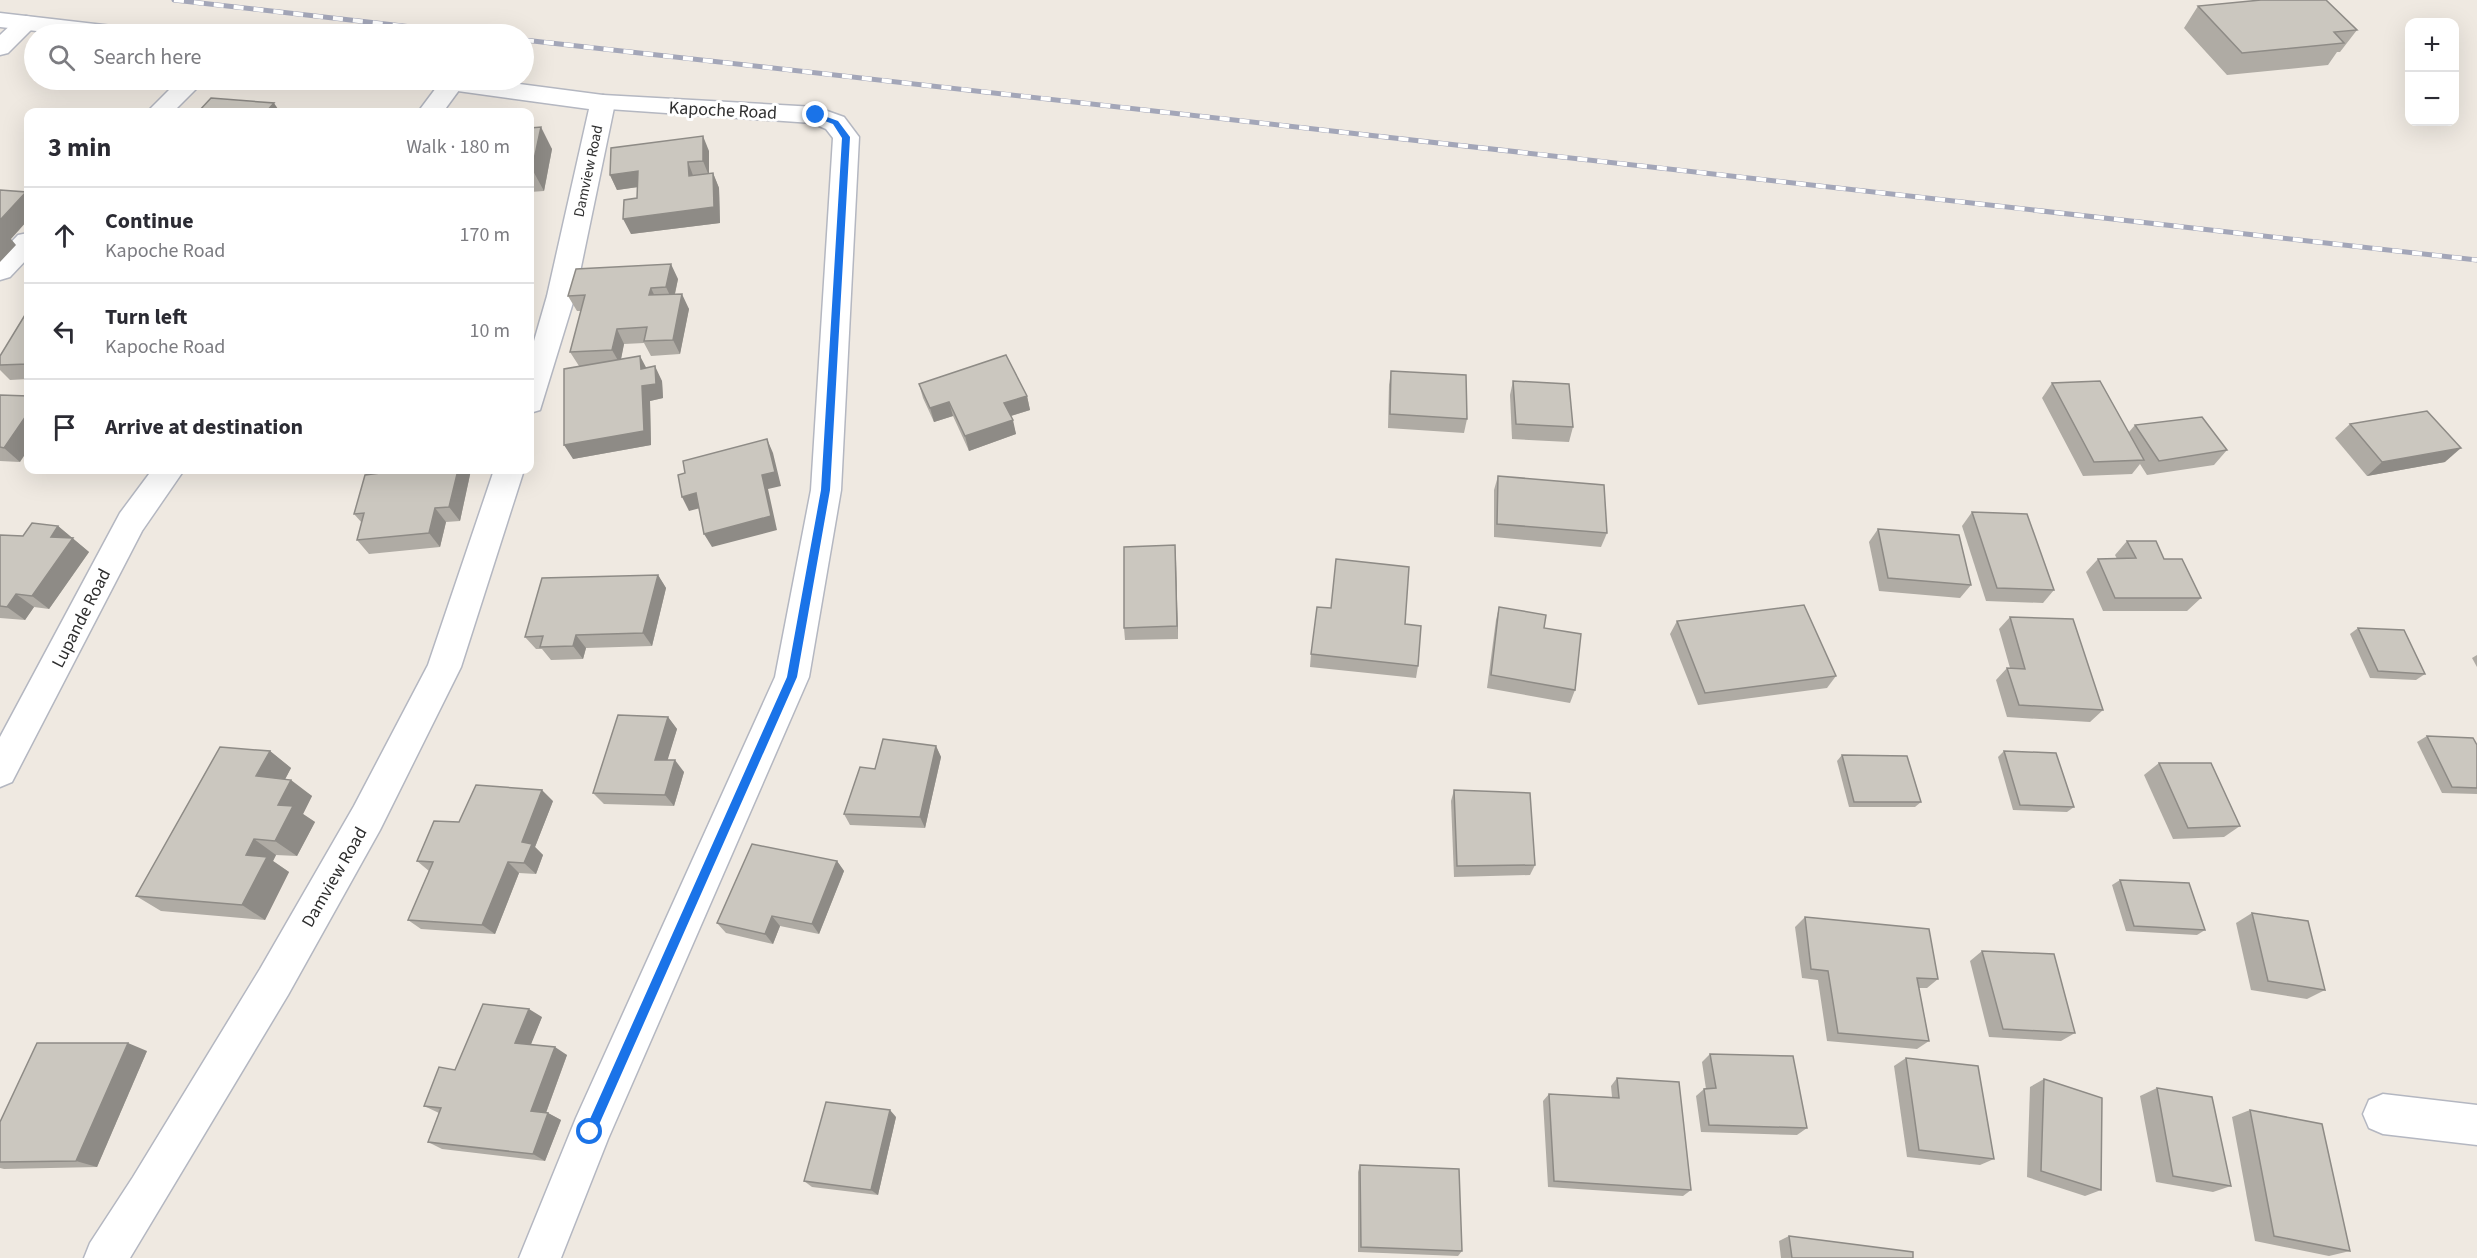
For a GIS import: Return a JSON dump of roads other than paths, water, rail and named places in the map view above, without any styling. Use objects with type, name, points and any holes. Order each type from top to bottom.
[{"type":"street","points":[[0,21],[36,24]]},
{"type":"street","points":[[0,48],[24,26]]},
{"type":"street","points":[[163,108],[182,90]]},
{"type":"street","points":[[432,108],[440,90]]},
{"type":"street","name":"Damview Road","points":[[509,90],[603,103],[561,296],[534,388]]},
{"type":"street","name":"Kapoche Road","points":[[540,1258],[590,1132],[792,677],[826,490],[837,332],[846,137],[835,123],[816,115],[603,103]]},
{"type":"street","points":[[0,270],[24,246]]},
{"type":"street","name":"Lupande Road","points":[[0,771],[131,522],[166,474]]},
{"type":"street","name":"Damview Road","points":[[105,1258],[274,982],[388,778],[444,667],[508,474]]},
{"type":"street","points":[[2383,1114],[2477,1125]]},
{"type":"railway","points":[[174,0],[385,24]]},
{"type":"railway","points":[[534,41],[2477,260]]}]
